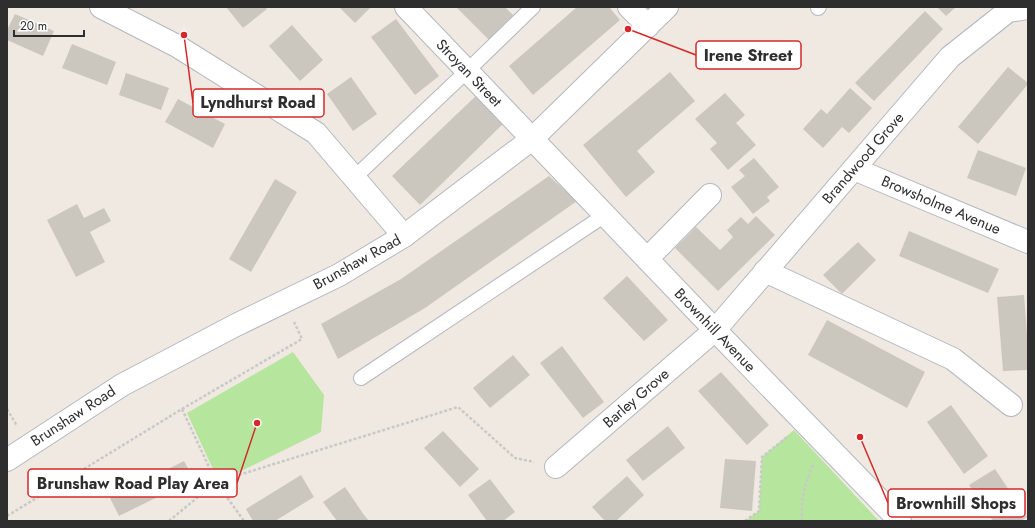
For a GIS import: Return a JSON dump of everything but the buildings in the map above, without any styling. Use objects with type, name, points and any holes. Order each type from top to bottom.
[{"type":"street","points":[[100,7],[177,46],[316,133],[404,236]]},
{"type":"street","name":"Stroyan Street","points":[[406,7],[532,139]]},
{"type":"street","points":[[629,7],[648,26]]},
{"type":"street","name":"Brunshaw Road","points":[[7,460],[122,385],[227,330],[339,275],[404,236],[532,139],[667,7]]},
{"type":"street","name":"Brandwood Grove","points":[[715,330],[950,57],[1008,12],[1028,8]]},
{"type":"street","name":"Brownhill Avenue","points":[[532,139],[900,521]]},
{"type":"street","name":"Browsholme Avenue","points":[[854,169],[1028,242]]},
{"type":"street","points":[[647,259],[710,195]]},
{"type":"street","points":[[765,271],[953,359],[1011,405]]},
{"type":"street","name":"Barley Grove","points":[[556,467],[715,330]]},
{"type":"lane","points":[[354,178],[467,71],[525,10]]},
{"type":"lane","points":[[361,378],[605,215]]},
{"type":"path","points":[[7,516],[182,409],[302,339],[284,302]]},
{"type":"path","points":[[169,521],[216,482],[458,407],[516,458],[556,467]]},
{"type":"path","points":[[182,409],[216,482],[244,521]]},
{"type":"path","points":[[745,521],[759,511],[762,457],[804,422]]},
{"type":"path","points":[[802,521],[803,492],[807,478],[815,461]]},
{"type":"green space","points":[[293,352],[324,395],[321,432],[219,482],[187,413]]},
{"type":"green space","points":[[794,430],[879,521],[745,521],[759,511],[762,457]]},
{"type":"place","name":"Irene Street","points":[[628,29]]},
{"type":"place","name":"Lyndhurst Road","points":[[184,35]]},
{"type":"place","name":"Brunshaw Road Play Area","points":[[257,423]]},
{"type":"place","name":"Brownhill Shops","points":[[860,437]]}]
